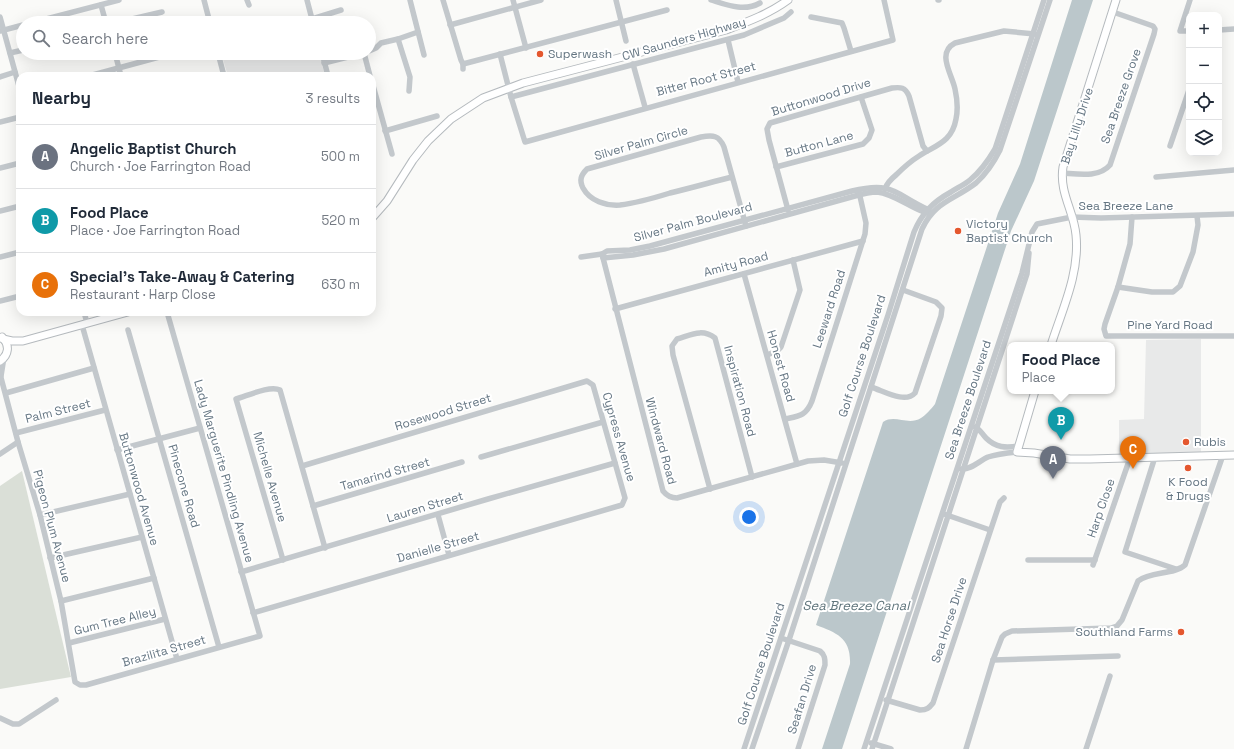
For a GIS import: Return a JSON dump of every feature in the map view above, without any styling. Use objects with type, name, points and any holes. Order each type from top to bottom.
[{"type":"main road","name":"CW Saunders Highway","points":[[376,213],[387,201],[420,150],[440,130],[466,109],[484,98],[509,88],[568,71],[718,32],[754,19],[788,0]]},
{"type":"main road","name":"Bay Lilly Drive","points":[[1052,342],[1070,288],[1076,260],[1076,238],[1072,217],[1064,194],[1062,173],[1116,0]]},
{"type":"main road","points":[[2,337],[12,341],[23,341],[113,316]]},
{"type":"main road","points":[[2,337],[7,345],[4,357]]},
{"type":"main road","points":[[4,357],[23,341]]},
{"type":"main road","points":[[1034,394],[1018,449],[1026,452],[1078,459],[1234,455]]},
{"type":"street","points":[[58,16],[120,0]]},
{"type":"street","points":[[204,0],[208,16]]},
{"type":"street","points":[[307,0],[311,16]]},
{"type":"street","points":[[410,0],[424,55]]},
{"type":"street","points":[[443,0],[463,66],[500,54],[667,10]]},
{"type":"street","points":[[513,0],[526,48]]},
{"type":"street","points":[[450,25],[541,0]]},
{"type":"street","points":[[616,0],[626,42]]},
{"type":"street","points":[[711,0],[741,8],[751,7],[760,3]]},
{"type":"street","name":"Bitter Root Street","points":[[511,97],[525,142],[645,107],[893,40],[884,0]]},
{"type":"street","name":"Golf Course Boulevard","points":[[1036,34],[1044,0]]},
{"type":"street","name":"Golf Course Boulevard","points":[[744,749],[838,462],[888,316],[914,232],[938,199],[969,181],[981,170],[997,150],[1036,34],[1050,0]]},
{"type":"street","points":[[1186,12],[1190,0]]},
{"type":"street","points":[[101,5],[104,16]]},
{"type":"street","points":[[325,16],[341,10]]},
{"type":"street","points":[[145,16],[162,12]]},
{"type":"street","points":[[500,54],[511,97],[616,68],[728,40],[766,26],[784,18],[791,12]]},
{"type":"street","name":"Sea Breeze Grove","points":[[1062,173],[1097,173],[1105,171],[1110,165],[1154,34],[1155,29],[1153,26],[1113,12]]},
{"type":"street","points":[[1186,12],[1180,31],[1186,31]]},
{"type":"street","points":[[0,17],[2,31],[16,76]]},
{"type":"street","points":[[811,17],[842,23],[851,51]]},
{"type":"street","points":[[2,31],[16,27]]},
{"type":"street","points":[[1222,30],[1234,29]]},
{"type":"street","points":[[884,190],[901,169],[936,147],[953,131],[957,111],[955,89],[946,60],[946,51],[950,46],[955,43],[1004,31],[1036,34]]},
{"type":"street","points":[[376,48],[381,43],[418,32]]},
{"type":"street","points":[[718,32],[721,42]]},
{"type":"street","points":[[398,39],[410,77],[409,91]]},
{"type":"street","points":[[728,40],[738,82]]},
{"type":"street","points":[[10,53],[16,52]]},
{"type":"street","points":[[613,59],[616,68]]},
{"type":"street","points":[[117,60],[120,72]]},
{"type":"street","points":[[104,72],[148,60]]},
{"type":"street","points":[[220,60],[223,72]]},
{"type":"street","points":[[323,60],[327,72]]},
{"type":"street","points":[[324,63],[336,60]]},
{"type":"street","points":[[367,60],[369,72]]},
{"type":"street","points":[[595,64],[598,73]]},
{"type":"street","points":[[633,64],[645,107]]},
{"type":"street","points":[[568,71],[571,80]]},
{"type":"street","points":[[0,77],[15,72]]},
{"type":"street","name":"Buttonwood Drive","points":[[788,211],[768,134],[767,128],[770,123],[900,87],[906,90],[909,96],[923,146],[927,152]]},
{"type":"street","points":[[376,97],[392,154]]},
{"type":"street","name":"Button Lane","points":[[776,167],[863,144],[872,130],[862,97]]},
{"type":"street","points":[[1170,146],[1186,99]]},
{"type":"street","points":[[385,131],[437,116]]},
{"type":"street","points":[[0,122],[16,118]]},
{"type":"street","name":"Silver Palm Circle","points":[[732,177],[643,201],[618,205],[594,200],[586,192],[581,179],[582,174],[587,169],[709,136],[716,137],[721,140],[732,177],[745,223]]},
{"type":"street","points":[[0,168],[16,164]]},
{"type":"street","points":[[1156,177],[1234,170]]},
{"type":"street","name":"Silver Palm Boulevard","points":[[581,257],[633,255],[664,249],[745,223],[859,192],[884,190],[929,212]]},
{"type":"street","name":"Leeward Road","points":[[785,419],[803,415],[809,409],[866,228],[859,192]]},
{"type":"street","points":[[0,211],[16,207]]},
{"type":"street","name":"Golf Course Boulevard","points":[[752,749],[789,640],[845,464],[872,387],[919,237],[929,212]]},
{"type":"street","name":"Sea Breeze Lane","points":[[1030,241],[1032,232],[1037,224],[1072,217],[1132,218],[1234,214]]},
{"type":"street","points":[[1132,218],[1130,244],[1118,287],[1159,292],[1173,292],[1180,286],[1193,252],[1198,225],[1197,216]]},
{"type":"street","name":"Amity Road","points":[[615,309],[863,241]]},
{"type":"street","name":"Sea Breeze Boulevard","points":[[872,746],[888,700],[1022,273],[1030,241]]},
{"type":"street","points":[[0,257],[16,253]]},
{"type":"street","name":"Windward Road","points":[[602,256],[663,491],[669,497],[677,498],[797,464],[817,460],[845,464]]},
{"type":"street","points":[[767,355],[777,351],[781,347],[799,294],[799,281],[793,260]]},
{"type":"street","name":"Honest Road","points":[[744,274],[797,464]]},
{"type":"street","name":"Pine Yard Road","points":[[1118,287],[1105,324],[1104,329],[1106,336],[1234,336]]},
{"type":"street","points":[[872,387],[904,398],[911,397],[915,393],[941,316],[942,308],[936,302],[903,290]]},
{"type":"street","points":[[0,301],[16,297]]},
{"type":"street","name":"Buttonwood Avenue","points":[[84,316],[84,324],[105,410],[177,659]]},
{"type":"street","name":"Lady Marguerite Pindling Avenue","points":[[168,316],[260,636]]},
{"type":"street","name":"Pinecone Road","points":[[128,330],[219,647]]},
{"type":"street","name":"Inspiration Road","points":[[710,489],[672,346],[677,339],[702,332],[708,333],[715,338],[752,477]]},
{"type":"street","name":"Pigeon Plum Avenue","points":[[4,357],[1,375],[18,442],[40,515],[61,601],[75,682]]},
{"type":"street","points":[[0,401],[6,395],[94,368]]},
{"type":"street","name":"Rosewood Street","points":[[302,466],[587,381],[591,382]]},
{"type":"street","name":"Cypress Avenue","points":[[591,382],[625,498]]},
{"type":"street","name":"Michelle Avenue","points":[[283,560],[236,399],[268,389],[279,389],[302,466]]},
{"type":"street","name":"Palm Street","points":[[16,433],[105,410]]},
{"type":"street","points":[[481,457],[603,422]]},
{"type":"street","name":"Sea Breeze Boulevard","points":[[974,426],[991,442],[1001,447]]},
{"type":"street","points":[[117,450],[200,428]]},
{"type":"street","points":[[0,454],[18,442]]},
{"type":"street","points":[[1000,454],[1001,447],[1018,449]]},
{"type":"street","name":"Sea Breeze Boulevard","points":[[960,469],[968,469],[988,457],[1018,449]]},
{"type":"street","points":[[966,749],[993,660],[1002,637],[1008,632],[1115,627],[1122,620],[1138,581],[1144,577],[1184,566],[1188,559],[1223,455]]},
{"type":"street","points":[[1155,457],[1125,552],[1177,569]]},
{"type":"street","name":"Harp Close","points":[[1028,560],[1094,562],[1130,458]]},
{"type":"street","name":"Tamarind Street","points":[[314,506],[462,462]]},
{"type":"street","name":"Lauren Street","points":[[242,572],[615,463]]},
{"type":"street","points":[[302,466],[325,548]]},
{"type":"street","points":[[40,515],[130,494]]},
{"type":"street","name":"Danielle Street","points":[[253,613],[622,505],[625,498]]},
{"type":"street","name":"Sea Horse Drive","points":[[881,698],[920,710],[929,708],[933,703],[990,530],[1000,502],[1004,498]]},
{"type":"street","points":[[438,515],[449,555]]},
{"type":"street","points":[[945,515],[990,530]]},
{"type":"street","name":"Sea Breeze Boulevard","points":[[864,749],[945,515]]},
{"type":"street","points":[[50,558],[142,537]]},
{"type":"street","points":[[61,601],[154,578]]},
{"type":"street","name":"Gum Tree Alley","points":[[69,643],[165,619]]},
{"type":"street","name":"Brazilita Street","points":[[75,682],[80,685],[86,685],[260,636]]},
{"type":"street","name":"Seafan Drive","points":[[781,638],[820,651],[826,659],[798,749]]},
{"type":"street","points":[[993,660],[1118,656]]},
{"type":"street","points":[[1086,749],[1110,676]]},
{"type":"street","points":[[0,718],[13,724],[19,724],[56,700]]},
{"type":"street","points":[[867,742],[872,746],[892,749]]},
{"type":"shaded area","points":[[223,60],[321,60],[324,72],[227,72]]},
{"type":"shaded area","points":[[1201,339],[1201,453],[1119,456],[1119,420],[1144,419],[1146,340]]},
{"type":"shaded area","points":[[22,471],[71,677],[0,689],[0,486]]},
{"type":"water","name":"Sea Breeze Canal","points":[[1072,0],[1093,0],[1034,181],[1011,231],[842,749],[822,749],[850,664],[850,655],[845,642],[841,638],[836,634],[816,625],[883,422],[892,419],[906,421],[916,420],[925,415],[935,404],[998,213],[1020,164]]},
{"type":"place","name":"Superwash","points":[[540,54]]},
{"type":"place","name":"Victory Baptist Church","points":[[958,231]]},
{"type":"place","name":"Food Place","points":[[1061,440]]},
{"type":"place","name":"Rubis","points":[[1186,442]]},
{"type":"place","name":"K Food & Drugs","points":[[1188,468]]},
{"type":"place","name":"Special's Take-Away & Catering","points":[[1133,469]]},
{"type":"place","name":"Angelic Baptist Church","points":[[1053,479]]},
{"type":"place","name":"Southland Farms","points":[[1181,632]]}]
